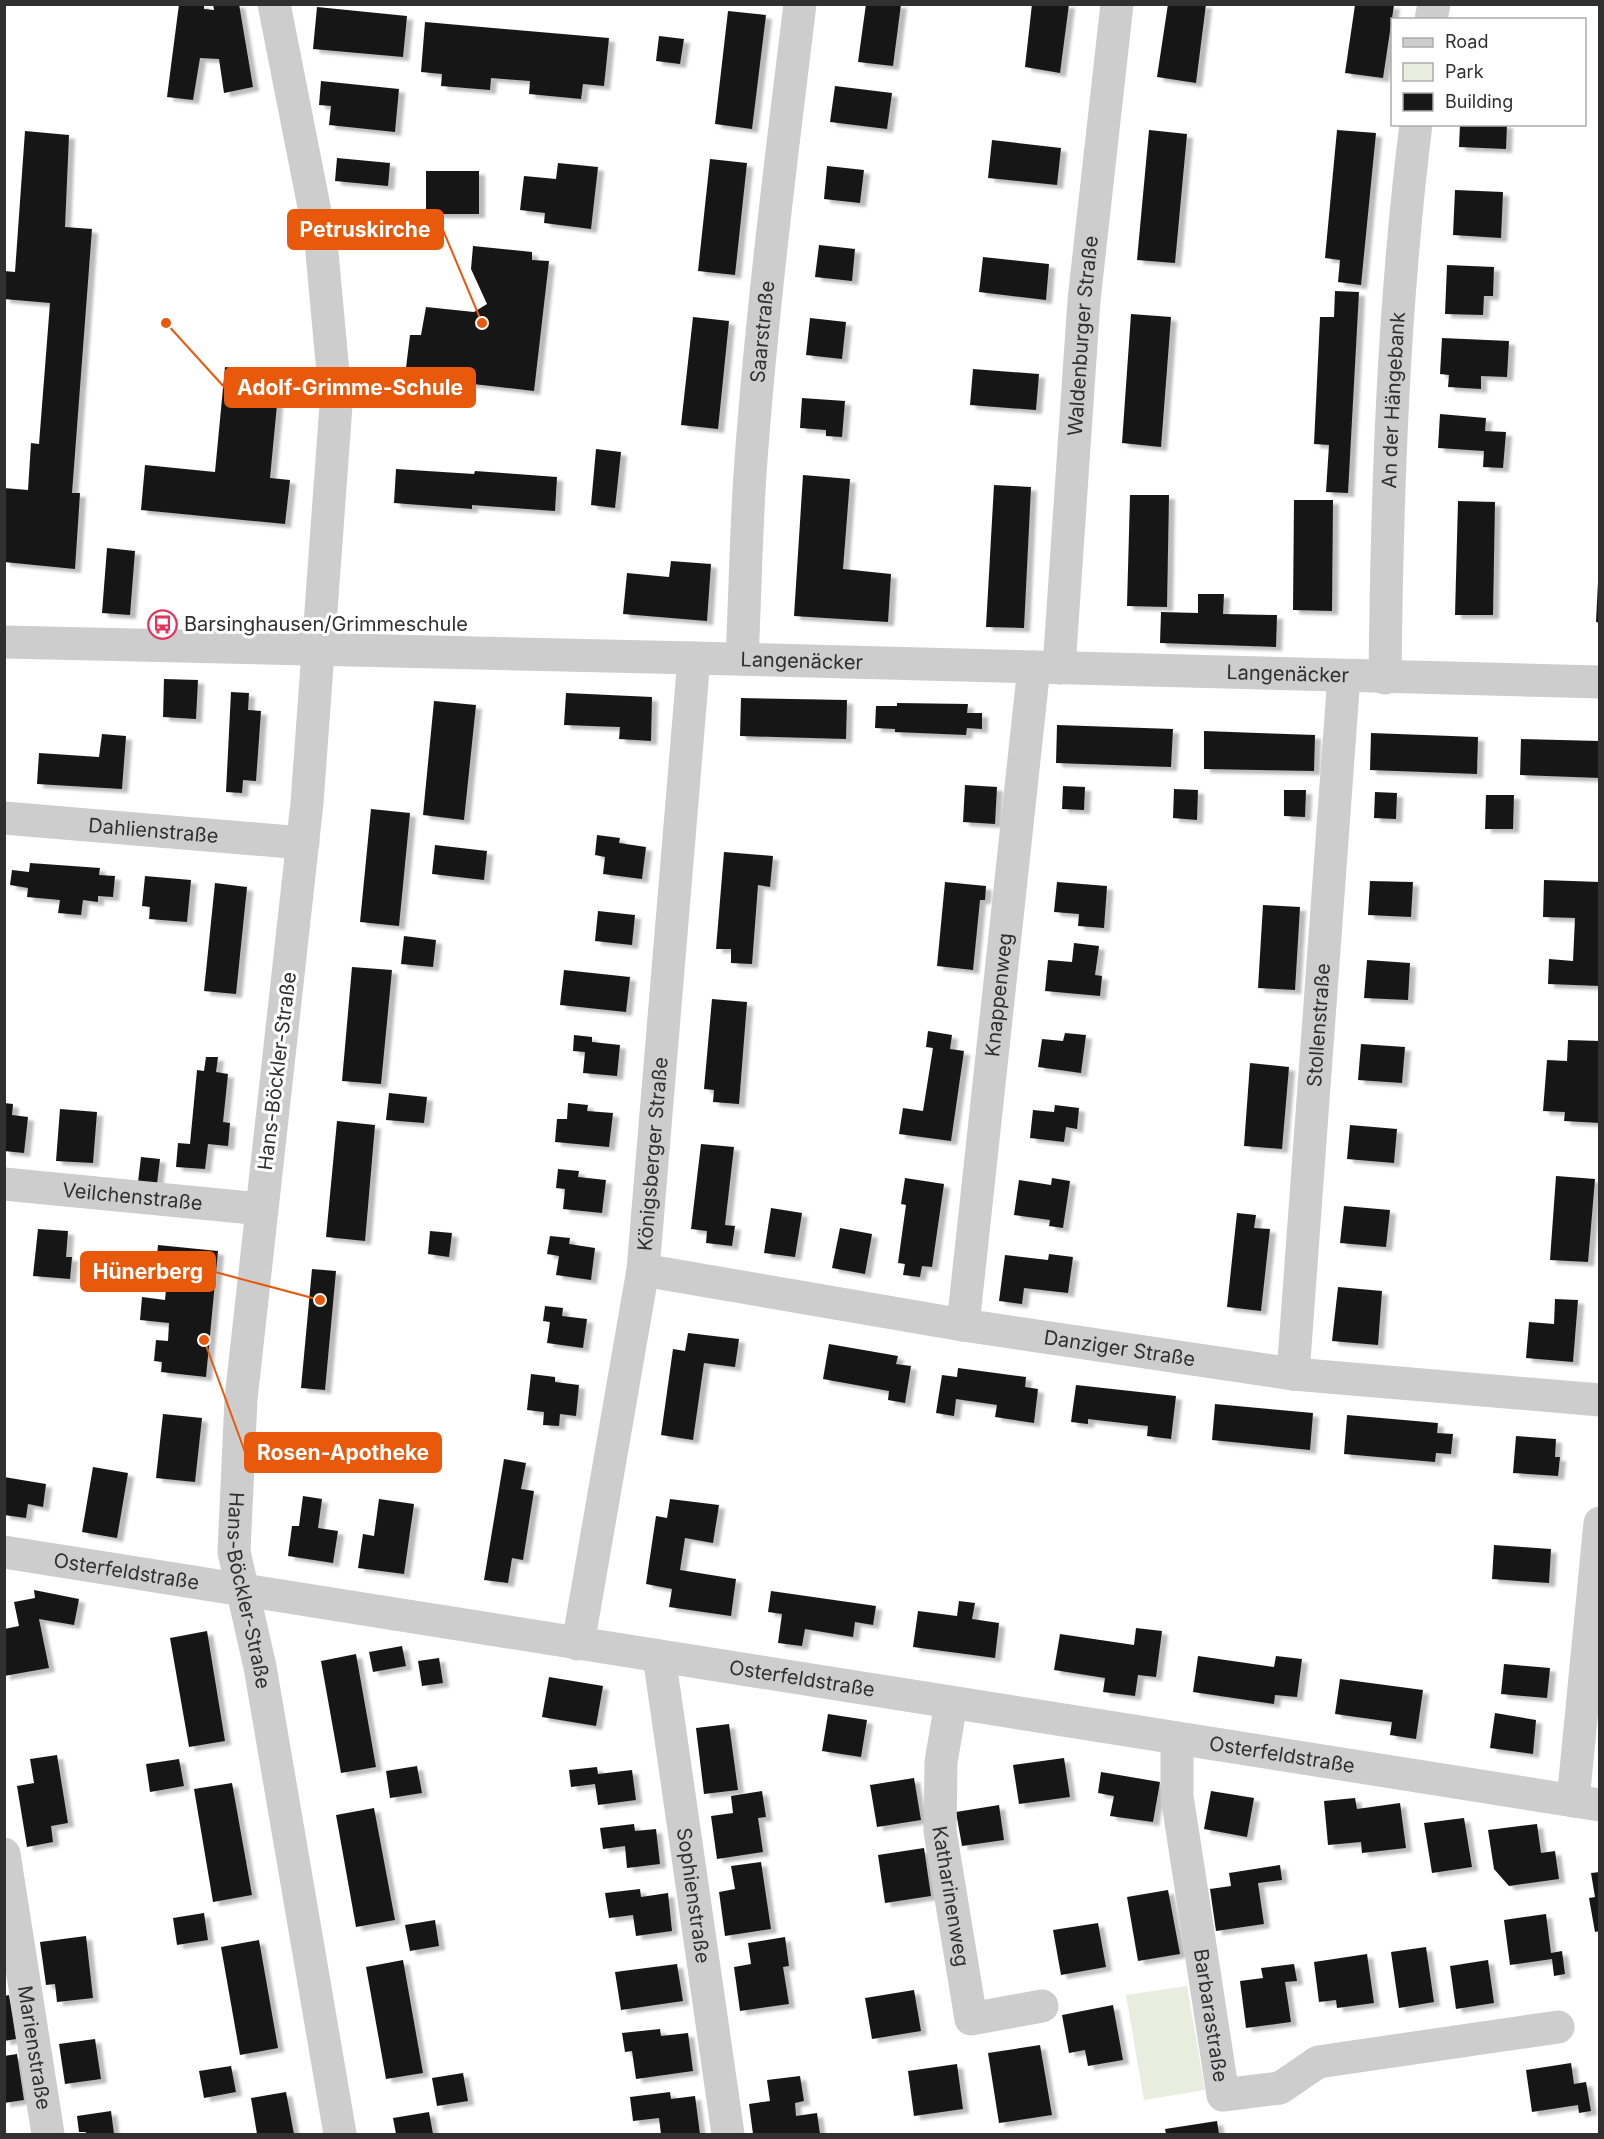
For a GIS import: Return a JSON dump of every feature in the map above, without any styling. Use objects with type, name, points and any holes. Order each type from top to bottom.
[{"type":"street","name":"Hans-Böckler-Straße","points":[[274,4],[321,242],[336,405],[303,843],[241,1399],[234,1552],[260,1667],[340,2134]]},
{"type":"street","name":"Saarstraße","points":[[742,659],[750,475],[778,188],[800,4]]},
{"type":"street","name":"Waldenburger Straße","points":[[1047,668],[1117,4]]},
{"type":"street","name":"An der Hängebank","points":[[1385,678],[1387,529],[1394,349],[1404,226],[1416,126]]},
{"type":"street","name":"Langenäcker","points":[[4,642],[1599,682]]},
{"type":"street","name":"Königsberger Straße","points":[[578,1644],[643,1270],[694,658]]},
{"type":"street","name":"Knappenweg","points":[[963,1325],[1047,668]]},
{"type":"street","name":"Stollenstraße","points":[[1293,1374],[1344,676]]},
{"type":"street","name":"Dahlienstraße","points":[[4,818],[303,843]]},
{"type":"street","name":"Veilchenstraße","points":[[4,1184],[261,1209]]},
{"type":"street","name":"Danziger Straße","points":[[643,1270],[963,1325],[1293,1374],[1599,1400]]},
{"type":"street","points":[[1586,1803],[1599,1523]]},
{"type":"street","name":"Osterfeldstraße","points":[[4,1552],[1586,1803]]},
{"type":"street","name":"Sophienstraße","points":[[659,1656],[728,2134]]},
{"type":"street","name":"Katharinenweg","points":[[951,1703],[941,1762],[940,1831],[971,2019],[1042,2006]]},
{"type":"street","name":"Barbarastraße","points":[[1177,1738],[1177,1796],[1223,2095],[1280,2088],[1318,2062],[1558,2027]]},
{"type":"street","name":"Marienstraße","points":[[4,1854],[48,2134]]},
{"type":"green space","points":[[1187,1986],[1205,2090],[1144,2100],[1126,1995]]},
{"type":"building","points":[[179,4],[204,4],[204,9],[214,10],[213,4],[239,4],[253,87],[224,93],[219,59],[200,58],[193,100],[167,97]]},
{"type":"building","points":[[866,4],[901,4],[893,66],[858,62]]},
{"type":"building","points":[[1032,4],[1069,4],[1060,73],[1025,67]]},
{"type":"building","points":[[1168,4],[1206,4],[1196,83],[1157,77]]},
{"type":"building","points":[[1355,5],[1394,5],[1383,78],[1345,73]]},
{"type":"building","points":[[317,7],[407,16],[403,57],[313,49]]},
{"type":"building","points":[[728,11],[766,15],[752,129],[715,124]]},
{"type":"building","points":[[425,22],[609,38],[604,86],[583,84],[581,99],[529,94],[530,81],[491,78],[490,90],[441,86],[442,74],[421,72]]},
{"type":"building","points":[[659,36],[684,39],[680,64],[656,61]]},
{"type":"building","points":[[321,81],[399,89],[395,132],[329,125],[331,106],[319,105]]},
{"type":"building","points":[[835,86],[892,93],[887,129],[830,122]]},
{"type":"building","points":[[1460,126],[1507,126],[1506,149],[1459,147]]},
{"type":"building","points":[[1149,130],[1187,134],[1175,263],[1137,260]]},
{"type":"building","points":[[1337,130],[1376,133],[1361,285],[1338,282],[1340,260],[1325,258]]},
{"type":"building","points":[[25,131],[69,135],[65,227],[92,229],[72,493],[80,493],[75,569],[4,562],[4,488],[28,490],[31,443],[39,444],[50,303],[4,299],[4,271],[15,272]]},
{"type":"building","points":[[992,140],[1061,148],[1057,185],[988,178]]},
{"type":"building","points":[[337,158],[390,163],[388,186],[335,181]]},
{"type":"building","points":[[710,159],[747,163],[735,275],[698,271]]},
{"type":"building","points":[[558,163],[598,167],[591,229],[544,223],[545,213],[520,210],[524,176],[556,179]]},
{"type":"building","points":[[827,166],[864,170],[860,203],[824,199]]},
{"type":"building","points":[[426,171],[479,171],[479,214],[426,214]]},
{"type":"building","points":[[1455,190],[1503,192],[1501,238],[1453,235]]},
{"type":"building","points":[[819,245],[855,249],[852,281],[815,277]]},
{"type":"building","points":[[473,246],[532,252],[532,260],[549,261],[534,391],[405,376],[410,335],[421,335],[426,307],[474,312],[487,304],[471,269]]},
{"type":"building","points":[[983,257],[1049,264],[1046,300],[979,292]]},
{"type":"building","points":[[1447,265],[1494,267],[1493,296],[1484,296],[1483,315],[1445,314]]},
{"type":"building","points":[[1335,291],[1359,292],[1348,493],[1326,492],[1329,445],[1314,444],[1320,317],[1334,317]]},
{"type":"building","points":[[1131,314],[1171,317],[1161,447],[1122,443]]},
{"type":"building","points":[[693,317],[729,321],[718,429],[681,425]]},
{"type":"building","points":[[810,318],[846,322],[842,359],[806,355]]},
{"type":"building","points":[[1442,338],[1509,341],[1507,377],[1481,376],[1481,389],[1448,387],[1449,375],[1440,374]]},
{"type":"building","points":[[225,367],[280,373],[270,478],[290,480],[285,524],[141,510],[145,465],[215,472]]},
{"type":"building","points":[[973,369],[1039,374],[1036,410],[970,405]]},
{"type":"building","points":[[802,398],[845,401],[842,437],[826,436],[826,430],[800,428]]},
{"type":"building","points":[[1440,414],[1486,418],[1485,431],[1506,432],[1503,468],[1483,467],[1484,451],[1438,448]]},
{"type":"building","points":[[596,449],[621,452],[615,508],[591,505]]},
{"type":"building","points":[[396,469],[474,474],[475,471],[557,477],[555,511],[472,505],[472,509],[394,503]]},
{"type":"building","points":[[803,475],[850,479],[843,569],[891,574],[888,622],[794,616]]},
{"type":"building","points":[[994,485],[1031,487],[1024,628],[986,627]]},
{"type":"building","points":[[1130,495],[1169,495],[1167,607],[1127,606]]},
{"type":"building","points":[[1294,500],[1333,500],[1332,611],[1293,610]]},
{"type":"building","points":[[1458,501],[1495,502],[1493,615],[1455,615]]},
{"type":"building","points":[[107,548],[135,551],[130,615],[102,613]]},
{"type":"building","points":[[671,561],[711,564],[707,621],[623,614],[627,573],[669,577]]},
{"type":"building","points":[[1598,582],[1600,582],[1600,623],[1596,622]]},
{"type":"building","points":[[1198,594],[1224,594],[1223,614],[1277,615],[1276,647],[1160,643],[1161,612],[1198,613]]},
{"type":"building","points":[[164,679],[198,680],[196,719],[163,717]]},
{"type":"building","points":[[231,692],[249,693],[248,710],[261,711],[256,781],[243,780],[242,793],[226,792]]},
{"type":"building","points":[[566,693],[652,697],[651,741],[619,739],[620,727],[564,725]]},
{"type":"building","points":[[741,698],[847,700],[846,739],[740,736]]},
{"type":"building","points":[[434,701],[476,705],[464,820],[423,815]]},
{"type":"building","points":[[897,703],[968,704],[967,713],[982,713],[982,729],[967,728],[966,735],[895,732],[895,729],[875,728],[876,706],[897,706]]},
{"type":"building","points":[[1057,725],[1173,729],[1171,767],[1056,763]]},
{"type":"building","points":[[1204,731],[1315,735],[1314,771],[1204,769]]},
{"type":"building","points":[[1371,733],[1478,737],[1477,774],[1370,770]]},
{"type":"building","points":[[102,734],[126,736],[122,789],[37,784],[39,753],[99,757]]},
{"type":"building","points":[[1521,739],[1600,741],[1600,778],[1520,775]]},
{"type":"building","points":[[965,785],[997,787],[995,824],[963,822]]},
{"type":"building","points":[[1063,786],[1085,787],[1084,810],[1062,809]]},
{"type":"building","points":[[1174,789],[1198,790],[1197,820],[1173,818]]},
{"type":"building","points":[[1284,790],[1306,790],[1305,817],[1284,816]]},
{"type":"building","points":[[1375,792],[1397,793],[1396,819],[1374,818]]},
{"type":"building","points":[[1486,795],[1514,795],[1513,829],[1485,829]]},
{"type":"building","points":[[371,809],[410,813],[399,926],[360,922]]},
{"type":"building","points":[[597,835],[620,838],[619,843],[646,847],[642,879],[603,874],[605,857],[595,855]]},
{"type":"building","points":[[435,845],[487,851],[484,880],[432,874]]},
{"type":"building","points":[[724,852],[773,856],[770,887],[758,885],[752,964],[731,963],[731,949],[716,949]]},
{"type":"building","points":[[30,863],[100,868],[99,875],[115,876],[113,897],[98,896],[98,902],[83,900],[81,915],[58,913],[60,900],[27,897],[28,888],[10,885],[12,870],[29,872]]},
{"type":"building","points":[[145,876],[191,880],[187,922],[149,919],[150,907],[142,906]]},
{"type":"building","points":[[1544,880],[1600,882],[1600,986],[1548,984],[1549,959],[1573,961],[1575,918],[1543,917]]},
{"type":"building","points":[[1370,881],[1413,882],[1411,917],[1368,915]]},
{"type":"building","points":[[945,882],[986,886],[985,900],[980,900],[973,970],[937,966]]},
{"type":"building","points":[[1057,882],[1107,886],[1104,928],[1078,926],[1079,914],[1054,912]]},
{"type":"building","points":[[215,883],[247,887],[236,994],[204,991]]},
{"type":"building","points":[[1263,905],[1300,907],[1295,990],[1258,988]]},
{"type":"building","points":[[598,911],[635,915],[632,945],[595,941]]},
{"type":"building","points":[[404,936],[436,940],[433,967],[401,964]]},
{"type":"building","points":[[1074,943],[1099,946],[1095,975],[1102,976],[1100,996],[1045,991],[1048,960],[1072,962]]},
{"type":"building","points":[[1367,960],[1410,963],[1408,1000],[1364,998]]},
{"type":"building","points":[[352,967],[392,970],[381,1084],[342,1081]]},
{"type":"building","points":[[564,970],[630,977],[626,1012],[560,1005]]},
{"type":"building","points":[[712,999],[747,1002],[739,1104],[713,1102],[714,1090],[704,1089]]},
{"type":"building","points":[[928,1031],[952,1035],[950,1049],[964,1051],[951,1141],[899,1134],[903,1108],[923,1111],[933,1048],[926,1047]]},
{"type":"building","points":[[1065,1033],[1086,1035],[1081,1073],[1038,1067],[1042,1039],[1063,1041]]},
{"type":"building","points":[[574,1035],[592,1037],[592,1042],[620,1045],[617,1076],[583,1073],[585,1052],[573,1051]]},
{"type":"building","points":[[1568,1040],[1600,1041],[1600,1123],[1564,1121],[1565,1112],[1543,1111],[1547,1060],[1567,1061]]},
{"type":"building","points":[[1361,1044],[1405,1047],[1402,1083],[1358,1080]]},
{"type":"building","points":[[206,1057],[218,1057],[216,1072],[228,1074],[223,1122],[230,1123],[228,1146],[208,1144],[205,1169],[176,1167],[178,1143],[190,1144],[197,1070],[204,1071]]},
{"type":"building","points":[[1250,1063],[1289,1067],[1282,1149],[1244,1146]]},
{"type":"building","points":[[389,1093],[427,1097],[424,1123],[386,1120]]},
{"type":"building","points":[[4,1103],[13,1104],[12,1115],[28,1117],[24,1153],[4,1151]]},
{"type":"building","points":[[568,1103],[588,1105],[587,1111],[613,1113],[609,1147],[555,1142],[557,1119],[567,1119]]},
{"type":"building","points":[[1055,1105],[1079,1108],[1077,1129],[1066,1127],[1064,1142],[1030,1138],[1033,1110],[1054,1112]]},
{"type":"building","points":[[60,1109],[97,1112],[93,1163],[56,1161]]},
{"type":"building","points":[[337,1121],[375,1125],[365,1241],[326,1237]]},
{"type":"building","points":[[1350,1125],[1397,1129],[1394,1163],[1347,1159]]},
{"type":"building","points":[[701,1144],[734,1147],[725,1225],[735,1226],[732,1246],[706,1243],[707,1231],[691,1229]]},
{"type":"building","points":[[141,1157],[160,1159],[157,1184],[138,1182]]},
{"type":"building","points":[[558,1169],[579,1171],[578,1177],[606,1180],[602,1213],[563,1209],[565,1189],[556,1188]]},
{"type":"building","points":[[1556,1176],[1595,1179],[1588,1262],[1550,1260]]},
{"type":"building","points":[[905,1178],[944,1184],[932,1267],[922,1266],[920,1277],[903,1275],[905,1264],[898,1263],[906,1205],[901,1204]]},
{"type":"building","points":[[1052,1178],[1070,1181],[1063,1228],[1049,1226],[1050,1220],[1014,1215],[1019,1180],[1051,1185]]},
{"type":"building","points":[[1344,1206],[1390,1210],[1386,1247],[1340,1243]]},
{"type":"building","points":[[771,1208],[802,1213],[795,1257],[764,1253]]},
{"type":"building","points":[[1237,1213],[1256,1215],[1254,1228],[1270,1229],[1261,1311],[1227,1307]]},
{"type":"building","points":[[840,1228],[872,1234],[865,1274],[832,1268]]},
{"type":"building","points":[[38,1229],[68,1231],[66,1257],[72,1257],[70,1279],[33,1276]]},
{"type":"building","points":[[430,1231],[452,1233],[449,1257],[428,1254]]},
{"type":"building","points":[[550,1236],[570,1238],[569,1244],[595,1248],[591,1280],[556,1275],[559,1256],[547,1254]]},
{"type":"building","points":[[158,1245],[218,1251],[206,1377],[161,1372],[162,1362],[154,1361],[156,1340],[168,1341],[169,1323],[140,1320],[142,1297],[165,1300],[167,1279],[155,1277]]},
{"type":"building","points":[[1049,1254],[1073,1257],[1068,1293],[1024,1288],[1022,1304],[999,1301],[1005,1255],[1048,1260]]},
{"type":"building","points":[[312,1269],[336,1271],[325,1390],[301,1388]]},
{"type":"building","points":[[1338,1287],[1382,1291],[1378,1345],[1332,1341]]},
{"type":"building","points":[[1555,1299],[1578,1300],[1573,1362],[1526,1358],[1529,1322],[1554,1324]]},
{"type":"building","points":[[545,1306],[563,1308],[562,1316],[587,1319],[583,1348],[547,1343],[550,1322],[543,1321]]},
{"type":"building","points":[[688,1333],[739,1339],[735,1367],[704,1363],[693,1440],[661,1435],[673,1349],[685,1351]]},
{"type":"building","points":[[829,1344],[898,1356],[896,1364],[911,1366],[905,1403],[888,1400],[889,1391],[823,1379]]},
{"type":"building","points":[[958,1368],[1026,1377],[1025,1387],[1038,1389],[1034,1423],[995,1417],[997,1405],[956,1399],[954,1416],[936,1413],[942,1375],[957,1377]]},
{"type":"building","points":[[531,1374],[555,1377],[555,1382],[579,1385],[576,1416],[560,1414],[559,1426],[543,1425],[544,1412],[527,1410]]},
{"type":"building","points":[[1076,1385],[1176,1396],[1171,1439],[1147,1436],[1148,1426],[1088,1419],[1088,1424],[1071,1422]]},
{"type":"building","points":[[1215,1404],[1313,1413],[1310,1450],[1212,1440]]},
{"type":"building","points":[[163,1414],[202,1418],[195,1482],[156,1478]]},
{"type":"building","points":[[1347,1415],[1438,1423],[1437,1433],[1453,1434],[1451,1454],[1436,1453],[1435,1462],[1344,1454]]},
{"type":"building","points":[[1516,1436],[1556,1439],[1555,1457],[1560,1457],[1558,1476],[1513,1473]]},
{"type":"building","points":[[504,1459],[526,1463],[521,1489],[534,1491],[523,1560],[512,1558],[508,1583],[484,1580]]},
{"type":"building","points":[[93,1467],[128,1473],[117,1538],[82,1532]]},
{"type":"building","points":[[4,1477],[46,1484],[43,1507],[28,1504],[26,1518],[4,1515]]},
{"type":"building","points":[[303,1496],[322,1499],[318,1528],[338,1531],[333,1563],[288,1556],[292,1526],[299,1526]]},
{"type":"building","points":[[379,1499],[414,1504],[404,1574],[358,1568],[363,1534],[374,1536]]},
{"type":"building","points":[[670,1499],[719,1505],[713,1543],[685,1538],[680,1570],[736,1579],[731,1616],[669,1607],[672,1589],[646,1584],[656,1516],[667,1518]]},
{"type":"building","points":[[1494,1545],[1551,1549],[1549,1583],[1492,1579]]},
{"type":"building","points":[[34,1590],[79,1599],[74,1625],[39,1619],[49,1668],[4,1676],[4,1629],[19,1626],[14,1602],[35,1598]]},
{"type":"building","points":[[771,1591],[876,1606],[873,1625],[855,1622],[853,1637],[805,1629],[802,1646],[778,1643],[782,1614],[768,1612]]},
{"type":"building","points":[[959,1601],[975,1603],[972,1619],[999,1623],[995,1658],[913,1647],[918,1611],[957,1616]]},
{"type":"building","points":[[1136,1628],[1162,1631],[1156,1677],[1138,1675],[1135,1696],[1103,1692],[1105,1678],[1054,1670],[1060,1634],[1134,1645]]},
{"type":"building","points":[[207,1631],[225,1741],[189,1747],[170,1638]]},
{"type":"building","points":[[402,1646],[406,1666],[373,1672],[369,1652]]},
{"type":"building","points":[[356,1654],[376,1767],[341,1773],[321,1661]]},
{"type":"building","points":[[1198,1656],[1274,1667],[1276,1656],[1302,1659],[1297,1697],[1275,1695],[1274,1704],[1193,1692]]},
{"type":"building","points":[[439,1658],[443,1683],[422,1686],[418,1661]]},
{"type":"building","points":[[1504,1664],[1550,1668],[1547,1698],[1501,1694]]},
{"type":"building","points":[[549,1677],[603,1686],[596,1726],[542,1717]]},
{"type":"building","points":[[1340,1679],[1423,1690],[1416,1739],[1390,1735],[1392,1722],[1335,1714]]},
{"type":"building","points":[[1495,1713],[1536,1720],[1533,1754],[1490,1748]]},
{"type":"building","points":[[828,1714],[867,1720],[861,1757],[822,1751]]},
{"type":"building","points":[[729,1724],[738,1790],[704,1794],[696,1728]]},
{"type":"building","points":[[57,1755],[68,1823],[51,1826],[53,1842],[27,1847],[17,1786],[34,1783],[30,1759]]},
{"type":"building","points":[[1064,1758],[1070,1797],[1019,1804],[1013,1765]]},
{"type":"building","points":[[179,1759],[184,1786],[150,1792],[146,1764]]},
{"type":"building","points":[[417,1766],[422,1793],[390,1798],[386,1771]]},
{"type":"building","points":[[597,1767],[598,1774],[632,1770],[636,1800],[598,1805],[595,1784],[571,1787],[569,1770]]},
{"type":"building","points":[[1101,1772],[1160,1782],[1153,1822],[1110,1816],[1114,1796],[1098,1793]]},
{"type":"building","points":[[914,1778],[921,1820],[877,1827],[870,1785]]},
{"type":"building","points":[[232,1783],[252,1895],[213,1902],[194,1789]]},
{"type":"building","points":[[762,1791],[766,1817],[758,1818],[763,1852],[717,1859],[711,1816],[733,1813],[731,1796]]},
{"type":"building","points":[[1211,1791],[1254,1798],[1247,1837],[1204,1829]]},
{"type":"building","points":[[1355,1798],[1357,1809],[1400,1803],[1406,1848],[1362,1853],[1361,1842],[1328,1845],[1324,1801]]},
{"type":"building","points":[[999,1805],[1004,1840],[962,1846],[956,1812]]},
{"type":"building","points":[[374,1808],[395,1920],[356,1927],[336,1815]]},
{"type":"building","points":[[1464,1818],[1472,1867],[1432,1873],[1424,1823]]},
{"type":"building","points":[[634,1824],[635,1831],[656,1829],[660,1864],[627,1868],[625,1846],[603,1849],[600,1828]]},
{"type":"building","points":[[1537,1824],[1541,1853],[1555,1851],[1559,1879],[1509,1886],[1494,1869],[1488,1830]]},
{"type":"building","points":[[924,1848],[931,1896],[885,1903],[878,1855]]},
{"type":"building","points":[[761,1862],[771,1929],[725,1936],[719,1892],[735,1889],[731,1866]]},
{"type":"building","points":[[1280,1865],[1282,1880],[1258,1883],[1264,1924],[1216,1931],[1210,1889],[1231,1886],[1229,1873]]},
{"type":"building","points":[[1600,1872],[1600,1931],[1595,1932],[1589,1898],[1595,1897],[1591,1873]]},
{"type":"building","points":[[640,1889],[641,1897],[668,1893],[672,1931],[636,1936],[633,1915],[609,1918],[605,1893]]},
{"type":"building","points":[[1168,1890],[1180,1954],[1138,1961],[1127,1897]]},
{"type":"building","points":[[204,1913],[208,1940],[177,1945],[173,1918]]},
{"type":"building","points":[[1546,1914],[1551,1953],[1562,1951],[1565,1974],[1554,1976],[1552,1959],[1510,1965],[1504,1920]]},
{"type":"building","points":[[435,1920],[439,1946],[410,1951],[405,1925]]},
{"type":"building","points":[[1098,1923],[1106,1967],[1061,1975],[1053,1930]]},
{"type":"building","points":[[86,1936],[93,1998],[57,2002],[55,1984],[46,1985],[40,1942]]},
{"type":"building","points":[[785,1937],[789,1966],[783,1967],[789,2004],[740,2011],[734,1967],[751,1964],[748,1943]]},
{"type":"building","points":[[259,1940],[278,2048],[240,2055],[221,1947]]},
{"type":"building","points":[[1426,1947],[1434,2002],[1399,2008],[1391,1952]]},
{"type":"building","points":[[1367,1954],[1374,2003],[1337,2008],[1336,2000],[1319,2002],[1314,1962]]},
{"type":"building","points":[[403,1960],[423,2073],[386,2079],[366,1967]]},
{"type":"building","points":[[1488,1960],[1494,2003],[1456,2009],[1450,1966]]},
{"type":"building","points":[[677,1964],[683,2001],[621,2010],[615,1972]]},
{"type":"building","points":[[1294,1964],[1297,1981],[1285,1982],[1291,2022],[1246,2028],[1240,1981],[1263,1978],[1261,1968]]},
{"type":"building","points":[[914,1990],[921,2031],[872,2039],[865,1998]]},
{"type":"building","points":[[9,1995],[16,2039],[4,2041],[4,1996]]},
{"type":"building","points":[[1113,2005],[1123,2060],[1088,2066],[1085,2050],[1069,2053],[1062,2015]]},
{"type":"building","points":[[660,2029],[661,2036],[688,2033],[693,2071],[636,2079],[632,2051],[625,2052],[622,2033]]},
{"type":"building","points":[[95,2039],[101,2079],[65,2084],[59,2044]]},
{"type":"building","points":[[1040,2045],[1052,2115],[999,2123],[988,2053]]},
{"type":"building","points":[[17,2054],[24,2100],[4,2103],[4,2056]]},
{"type":"building","points":[[1571,2063],[1574,2084],[1586,2082],[1591,2111],[1579,2113],[1578,2105],[1532,2112],[1526,2070]]},
{"type":"building","points":[[957,2064],[963,2109],[914,2116],[908,2071]]},
{"type":"building","points":[[231,2066],[236,2092],[204,2098],[199,2071]]},
{"type":"building","points":[[463,2073],[468,2101],[437,2106],[432,2078]]},
{"type":"building","points":[[800,2076],[804,2101],[795,2103],[796,2116],[817,2113],[820,2134],[753,2134],[749,2104],[770,2101],[767,2080]]},
{"type":"building","points":[[286,2092],[294,2134],[257,2134],[251,2098]]},
{"type":"building","points":[[670,2092],[671,2099],[695,2096],[700,2134],[661,2134],[659,2118],[633,2121],[630,2097]]},
{"type":"building","points":[[111,2111],[114,2134],[79,2132],[77,2116]]},
{"type":"building","points":[[429,2112],[433,2134],[396,2134],[393,2118]]},
{"type":"building","points":[[1217,2121],[1219,2134],[1166,2134],[1165,2129]]},
{"type":"place","name":"Adolf-Grimme-Schule","points":[[166,323]]},
{"type":"place","name":"Petruskirche","points":[[482,323]]},
{"type":"place","name":"Barsinghausen/Grimmeschule","points":[[163,624]]},
{"type":"place","name":"Hünerberg","points":[[320,1300]]},
{"type":"place","name":"Rosen-Apotheke","points":[[204,1340]]}]
